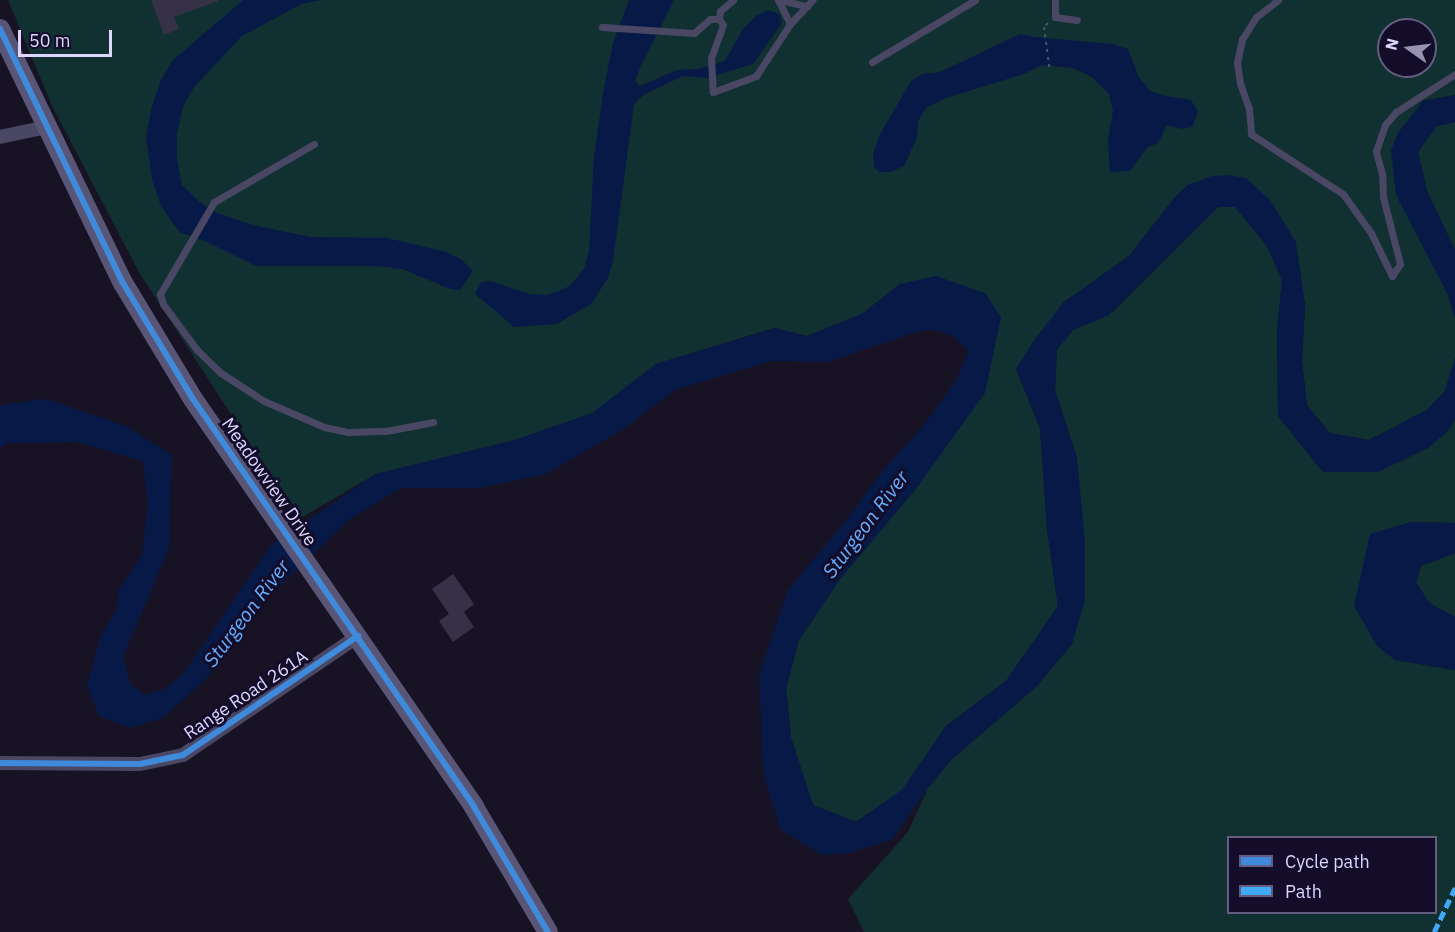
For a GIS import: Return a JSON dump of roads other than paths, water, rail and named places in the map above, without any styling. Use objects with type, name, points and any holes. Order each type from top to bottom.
[{"type":"street","name":"Meadowview Drive","points":[[0,29],[129,293],[193,399],[474,807],[548,932]]},
{"type":"street","points":[[0,137],[46,127]]},
{"type":"street","name":"Range Road 261A","points":[[0,763],[140,764],[183,755],[358,636]]},
{"type":"lane","points":[[718,19],[720,11],[733,0]]},
{"type":"lane","points":[[779,0],[790,24]]},
{"type":"lane","points":[[779,0],[810,3]]},
{"type":"lane","points":[[872,62],[975,0]]},
{"type":"lane","points":[[1055,0],[1055,17],[1077,20]]},
{"type":"lane","points":[[1278,0],[1252,24],[1242,39],[1237,62],[1240,83],[1249,109],[1251,134],[1343,194],[1371,233],[1392,276],[1400,264],[1383,197],[1382,174],[1376,151],[1385,125],[1396,112],[1455,74]]},
{"type":"lane","points":[[718,19],[723,25],[711,58],[714,92],[756,76],[790,24],[810,3]]},
{"type":"lane","points":[[602,27],[694,33],[710,19],[718,19]]},
{"type":"lane","points":[[314,144],[214,202],[160,294],[163,304],[197,350],[221,373],[264,401],[324,427],[348,432],[386,431],[433,422]]},
{"type":"water","points":[[243,0],[322,0],[302,4],[242,36],[194,87],[183,107],[177,133],[177,160],[182,185],[201,203],[217,213],[253,225],[311,237],[387,238],[447,252],[462,260],[473,271],[460,290],[450,289],[402,269],[377,266],[256,266],[205,241],[181,233],[171,221],[161,206],[152,180],[146,137],[152,106],[161,80],[173,60]]},
{"type":"water","points":[[629,0],[674,0],[640,68],[635,81],[640,86],[677,70],[698,69],[725,61],[743,29],[756,16],[768,10],[779,14],[782,23],[753,64],[707,78],[683,76],[643,95],[634,104],[613,261],[608,278],[591,304],[557,324],[514,327],[475,294],[481,282],[491,281],[529,294],[548,295],[570,286],[584,269],[589,251],[594,156],[603,93],[613,43]]},
{"type":"water","points":[[1020,34],[1113,44],[1128,49],[1139,77],[1150,91],[1191,100],[1198,112],[1192,127],[1181,129],[1167,125],[1158,143],[1148,147],[1130,171],[1110,172],[1108,140],[1113,111],[1109,94],[1092,77],[1072,68],[1042,65],[1024,74],[946,98],[926,108],[918,121],[917,138],[904,166],[891,172],[879,172],[874,167],[873,155],[879,136],[911,81],[922,74],[940,72]]},
{"type":"water","points":[[1455,95],[1455,122],[1437,126],[1418,152],[1427,191],[1455,250],[1455,318],[1448,295],[1396,195],[1391,150],[1398,133],[1423,101]]},
{"type":"water","name":"Sturgeon River","points":[[1228,175],[1246,178],[1270,200],[1296,242],[1305,304],[1302,362],[1307,405],[1329,433],[1369,440],[1427,410],[1445,391],[1455,358],[1455,420],[1446,433],[1428,448],[1378,472],[1323,472],[1278,416],[1277,331],[1282,280],[1267,246],[1235,207],[1218,207],[1109,315],[1073,330],[1057,350],[1055,390],[1077,458],[1085,541],[1085,600],[1072,644],[1037,686],[951,760],[928,788],[893,839],[850,853],[822,855],[781,830],[764,777],[759,674],[788,590],[848,518],[884,469],[924,425],[956,380],[969,351],[954,337],[936,330],[919,331],[828,362],[771,361],[675,390],[625,428],[546,474],[479,488],[401,488],[351,518],[254,611],[208,677],[164,717],[131,728],[99,716],[87,686],[100,638],[116,610],[119,589],[142,555],[148,504],[143,461],[77,442],[7,443],[0,448],[0,405],[46,399],[126,426],[172,455],[169,548],[123,657],[131,685],[145,695],[164,689],[184,673],[271,545],[376,474],[515,440],[592,413],[656,364],[775,328],[807,336],[862,314],[900,284],[936,276],[985,293],[1001,317],[985,393],[918,486],[840,579],[799,640],[786,688],[791,738],[813,805],[856,822],[902,790],[946,726],[1006,681],[1058,606],[1047,529],[1040,428],[1016,369],[1032,343],[1063,303],[1129,256],[1175,197],[1188,185],[1212,176]]},
{"type":"water","points":[[1411,522],[1455,523],[1455,553],[1421,566],[1416,582],[1429,603],[1455,617],[1455,670],[1395,660],[1377,646],[1354,606],[1370,534]]}]
